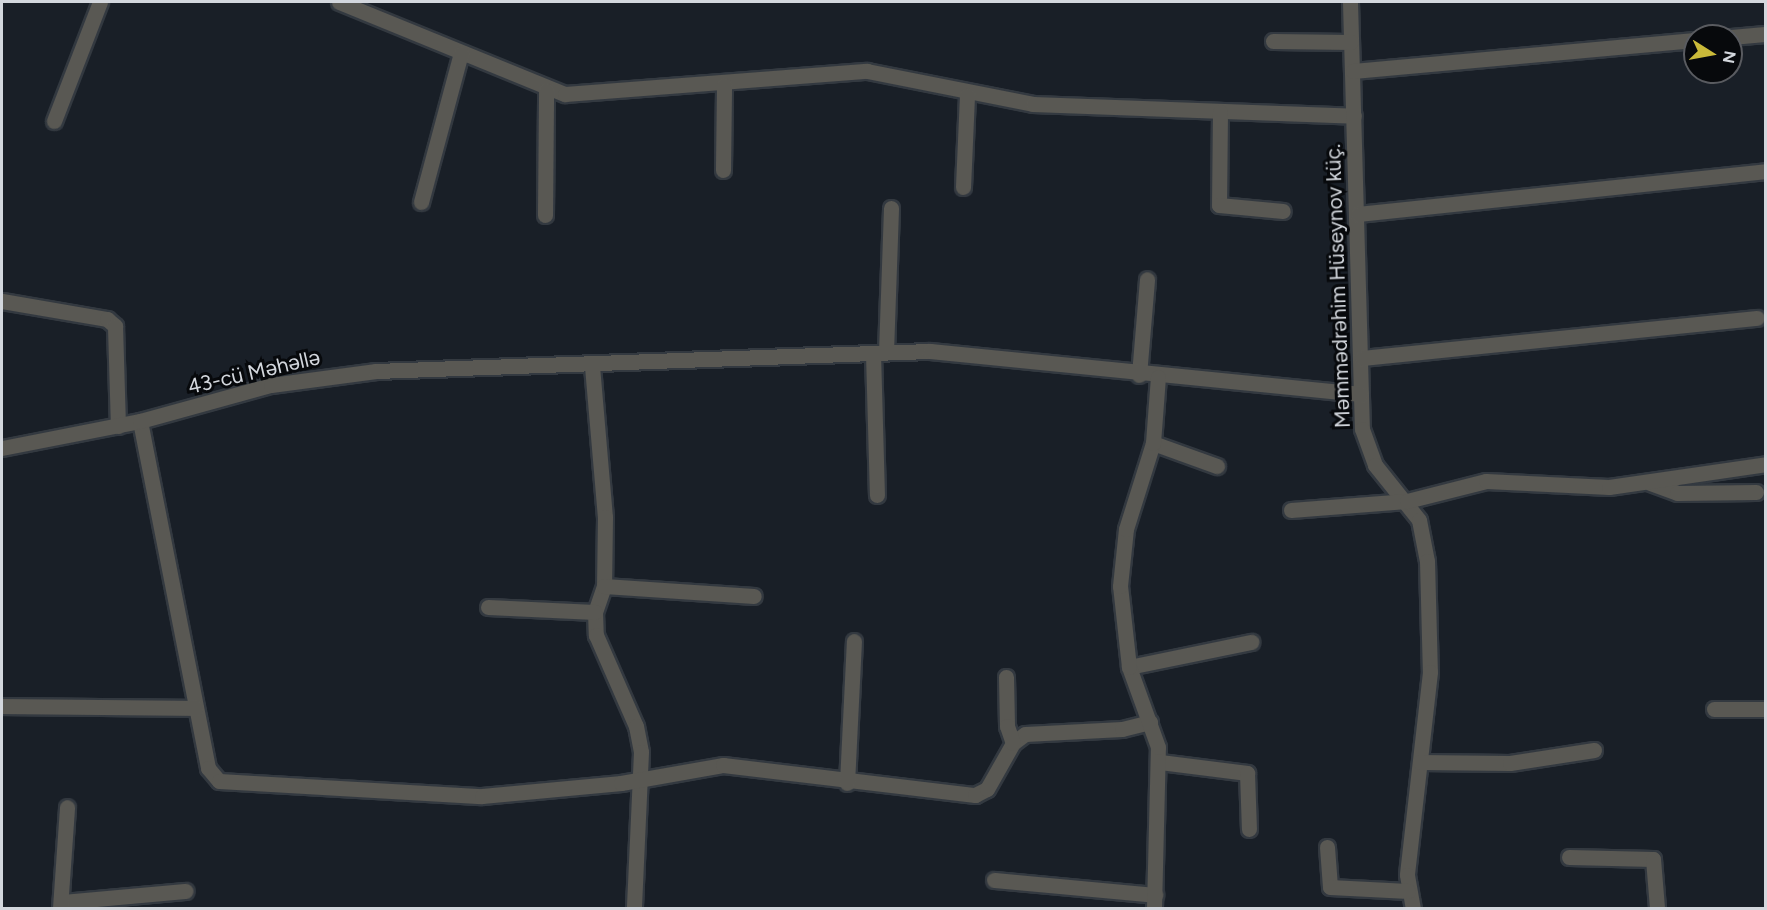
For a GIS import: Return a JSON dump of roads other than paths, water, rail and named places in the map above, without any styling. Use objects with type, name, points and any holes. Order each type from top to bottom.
[{"type":"street","points":[[54,121],[100,2]]},
{"type":"street","points":[[339,2],[390,18],[461,53],[546,90],[612,94],[867,71],[967,94],[1033,104],[1354,116]]},
{"type":"street","name":"Məmmədrəhim Hüseynov küç.","points":[[1350,2],[1358,214],[1361,394],[1365,448],[1407,501],[1419,520],[1427,561],[1430,672],[1408,891],[1413,909]]},
{"type":"street","points":[[1743,36],[1765,34]]},
{"type":"street","points":[[1273,41],[1352,42]]},
{"type":"street","points":[[1353,71],[1683,41]]},
{"type":"street","points":[[421,202],[461,53]]},
{"type":"street","points":[[723,170],[724,85]]},
{"type":"street","points":[[545,215],[546,90]]},
{"type":"street","points":[[963,187],[967,94]]},
{"type":"street","points":[[1220,112],[1220,205],[1283,211]]},
{"type":"street","points":[[1358,214],[1766,171]]},
{"type":"street","points":[[877,495],[879,353],[891,208]]},
{"type":"street","points":[[1139,375],[1147,279]]},
{"type":"street","points":[[2,302],[107,319],[115,326],[118,426]]},
{"type":"street","points":[[1362,358],[1756,318]]},
{"type":"street","name":"43-cü Məhəllə","points":[[2,448],[118,426],[329,376],[879,353],[974,353],[1139,375],[1361,394]]},
{"type":"street","points":[[592,366],[605,517],[604,586],[595,612],[601,652],[639,739],[640,780],[634,909]]},
{"type":"street","points":[[994,880],[1154,902],[1160,762],[1150,722],[1129,667],[1121,558],[1153,443],[1158,377]]},
{"type":"street","points":[[140,421],[208,768],[219,781],[482,796],[640,780],[723,765],[847,783],[975,795],[995,778],[1013,743],[1037,732],[1122,729],[1150,722]]},
{"type":"street","points":[[1153,443],[1217,466]]},
{"type":"street","points":[[1291,510],[1407,501],[1486,481],[1650,483],[1766,464]]},
{"type":"street","points":[[1650,483],[1677,493],[1756,492]]},
{"type":"street","points":[[604,586],[754,596]]},
{"type":"street","points":[[488,607],[595,612]]},
{"type":"street","points":[[847,783],[854,641]]},
{"type":"street","points":[[1129,667],[1251,642]]},
{"type":"street","points":[[1006,678],[1007,726],[1013,743]]},
{"type":"street","points":[[2,706],[196,708]]},
{"type":"street","points":[[1714,709],[1766,709]]},
{"type":"street","points":[[1420,762],[1510,763],[1594,750]]},
{"type":"street","points":[[1160,762],[1247,773],[1249,830]]},
{"type":"street","points":[[67,807],[61,905],[186,891]]},
{"type":"street","points":[[1327,847],[1330,887],[1408,891]]},
{"type":"street","points":[[1569,857],[1653,859],[1657,909]]}]
